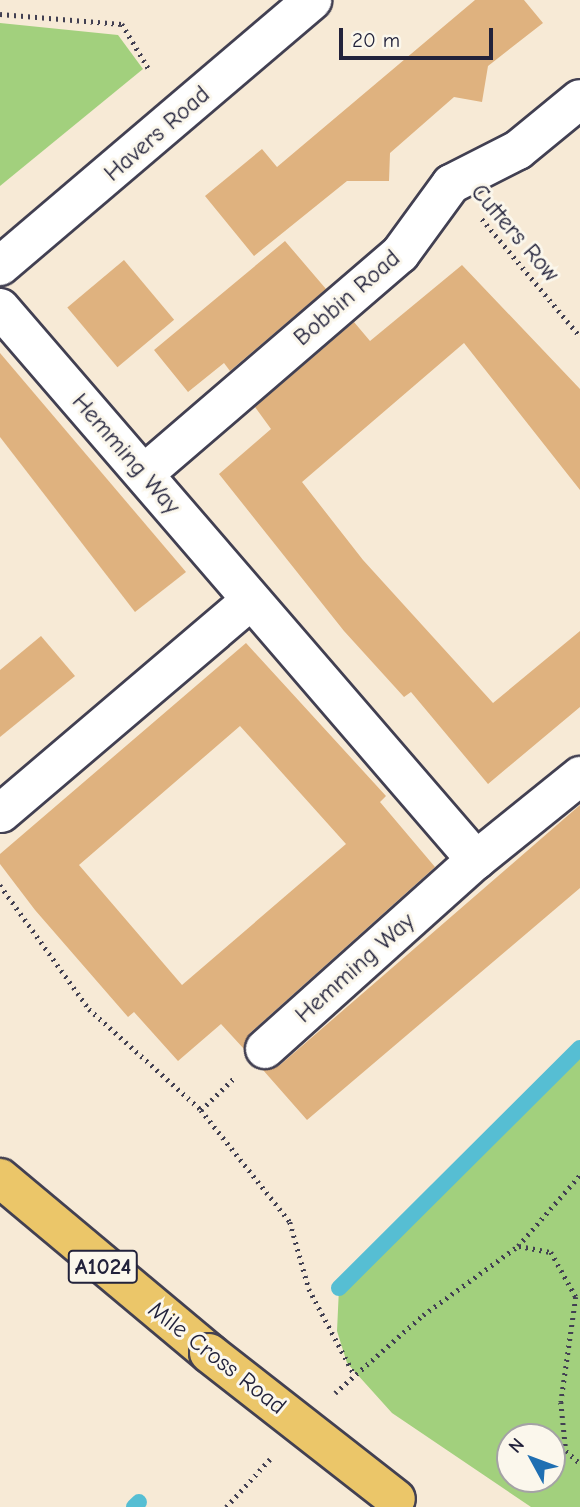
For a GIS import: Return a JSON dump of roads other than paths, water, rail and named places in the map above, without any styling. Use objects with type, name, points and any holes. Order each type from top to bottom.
[{"type":"main road","name":"Mile Cross Road","points":[[0,1178],[209,1353],[401,1503]]},
{"type":"street","name":"Havers Road","points":[[3,258],[312,0]]},
{"type":"street","name":"Bobbin Road","points":[[144,474],[400,254],[451,184],[518,150],[580,99]]},
{"type":"street","name":"Hemming Way","points":[[0,308],[476,860]]},
{"type":"street","points":[[1,813],[250,601]]},
{"type":"street","name":"Hemming Way","points":[[265,1049],[476,860],[580,776]]},
{"type":"waterway","points":[[339,1288],[580,1048]]},
{"type":"waterway","points":[[134,1507],[139,1502]]}]
